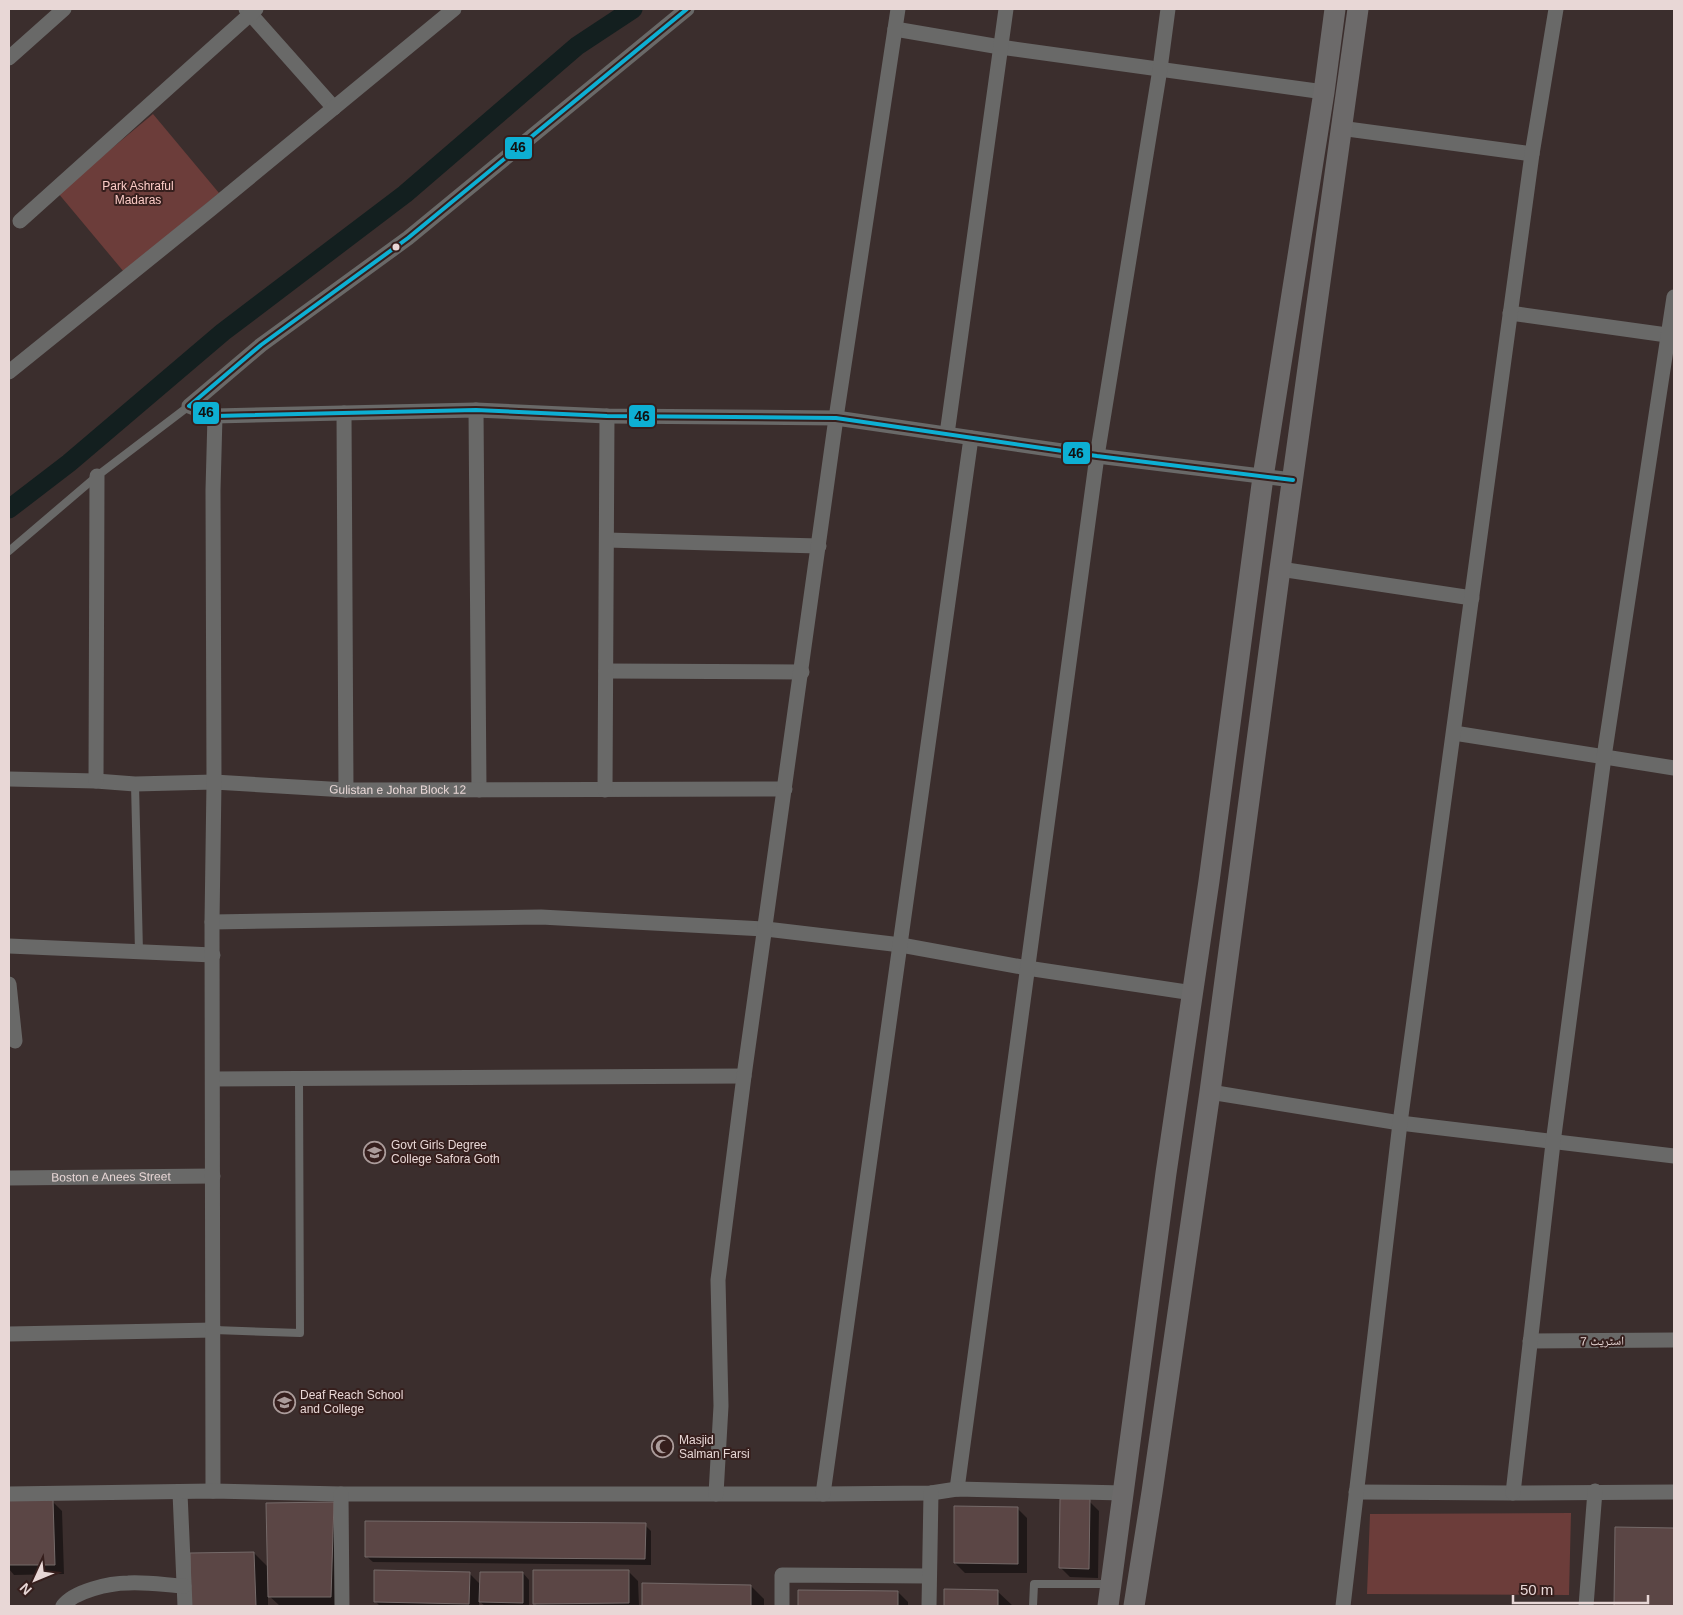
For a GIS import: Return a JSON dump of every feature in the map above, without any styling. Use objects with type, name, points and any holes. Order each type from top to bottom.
[{"type":"street","points":[[9,58],[64,9]]},
{"type":"street","points":[[9,372],[454,9]]},
{"type":"street","points":[[687,9],[408,238],[261,345],[189,406],[215,416],[476,410],[607,416],[836,418],[1097,456],[1293,480]]},
{"type":"street","points":[[716,1494],[721,1406],[718,1280],[744,1076],[836,418],[898,9]]},
{"type":"street","points":[[947,434],[1006,9]]},
{"type":"street","points":[[957,1490],[1097,456],[1160,69],[1168,9]]},
{"type":"street","points":[[1108,1606],[1263,477],[1324,92],[1335,9]]},
{"type":"street","points":[[1134,1606],[1210,1092],[1340,128],[1358,9]]},
{"type":"street","points":[[1343,1606],[1400,1123],[1532,154],[1556,9]]},
{"type":"street","points":[[20,221],[251,10],[334,108]]},
{"type":"street","points":[[895,29],[1000,47],[1324,92]]},
{"type":"street","points":[[1340,128],[1532,154]]},
{"type":"street","points":[[1513,1493],[1553,1143],[1604,757],[1672,336],[1674,297]]},
{"type":"street","points":[[1510,313],[1672,336]]},
{"type":"street","points":[[476,410],[479,790]]},
{"type":"street","points":[[344,413],[346,790]]},
{"type":"street","points":[[213,1491],[212,922],[214,782],[213,490],[215,416]]},
{"type":"street","points":[[605,790],[607,416]]},
{"type":"street","points":[[823,1494],[971,438]]},
{"type":"street","points":[[96,781],[97,476]]},
{"type":"street","points":[[606,540],[819,546]]},
{"type":"street","points":[[1280,569],[1472,598]]},
{"type":"street","points":[[606,671],[802,672]]},
{"type":"street","points":[[1454,733],[1674,768]]},
{"type":"street","name":"Gulistan e Johar Block 12","points":[[9,779],[135,784],[214,782],[346,790],[785,789]]},
{"type":"street","points":[[1207,895],[1236,898]]},
{"type":"street","points":[[212,922],[541,917],[766,929],[901,945],[1027,968],[1193,993]]},
{"type":"street","points":[[9,946],[213,955]]},
{"type":"street","points":[[9,984],[15,1041]]},
{"type":"street","points":[[213,1079],[744,1076]]},
{"type":"street","points":[[1210,1092],[1400,1123],[1553,1143],[1674,1156]]},
{"type":"street","name":"Boston e Anees Street","points":[[9,1178],[213,1176]]},
{"type":"street","points":[[9,1334],[214,1330]]},
{"type":"street","name":"اسٹریٹ 7","points":[[1530,1341],[1674,1340]]},
{"type":"street","points":[[9,1494],[180,1493],[213,1491],[341,1494],[823,1494],[931,1493],[957,1490],[1124,1493]]},
{"type":"street","points":[[1586,1606],[1595,1491]]},
{"type":"street","points":[[1356,1492],[1674,1492]]},
{"type":"street","points":[[180,1493],[185,1606]]},
{"type":"street","points":[[929,1606],[931,1493]]},
{"type":"street","points":[[341,1494],[342,1606]]},
{"type":"street","points":[[782,1606],[782,1575],[929,1576]]},
{"type":"street","points":[[63,1606],[67,1601],[90,1589],[128,1583],[184,1586]]},
{"type":"lane","points":[[9,551],[97,476],[189,406]]},
{"type":"lane","points":[[135,784],[139,952]]},
{"type":"lane","points":[[214,1330],[300,1333],[299,1079]]},
{"type":"lane","points":[[1033,1606],[1034,1584],[1111,1584]]},
{"type":"green space","name":"Park Ashraful Madaras","points":[[153,114],[219,193],[124,272],[58,193]]},
{"type":"green space","points":[[1571,1513],[1569,1595],[1367,1594],[1370,1514]]},
{"type":"building","points":[[9,1499],[53,1500],[55,1565],[9,1565]]},
{"type":"building","points":[[1060,1499],[1090,1499],[1089,1569],[1059,1568]]},
{"type":"building","points":[[334,1502],[331,1597],[268,1597],[266,1503]]},
{"type":"building","points":[[954,1506],[1018,1507],[1018,1564],[954,1563]]},
{"type":"building","points":[[365,1521],[646,1523],[645,1559],[365,1557]]},
{"type":"building","points":[[1615,1527],[1674,1528],[1674,1606],[1614,1606]]},
{"type":"building","points":[[254,1552],[256,1606],[191,1606],[190,1553]]},
{"type":"building","points":[[374,1570],[470,1572],[469,1604],[374,1602]]},
{"type":"building","points":[[533,1570],[629,1570],[629,1603],[533,1604]]},
{"type":"building","points":[[480,1572],[523,1572],[523,1603],[479,1602]]},
{"type":"building","points":[[642,1583],[751,1585],[751,1606],[642,1606]]},
{"type":"building","points":[[944,1589],[998,1590],[998,1606],[944,1606]]},
{"type":"building","points":[[798,1590],[898,1591],[898,1606],[798,1606]]},
{"type":"waterway","points":[[9,509],[69,463],[223,332],[405,194],[577,46],[633,9]]},
{"type":"transit line","name":"46","points":[[687,9],[408,238],[261,345],[189,406],[215,416],[476,410],[607,416],[836,418],[1097,456],[1293,480]]},
{"type":"place","name":"Govt Girls Degree College Safora Goth","points":[[375,1152]]},
{"type":"place","name":"Deaf Reach School and College","points":[[284,1402]]},
{"type":"place","name":"Masjid Salman Farsi","points":[[663,1447]]}]
